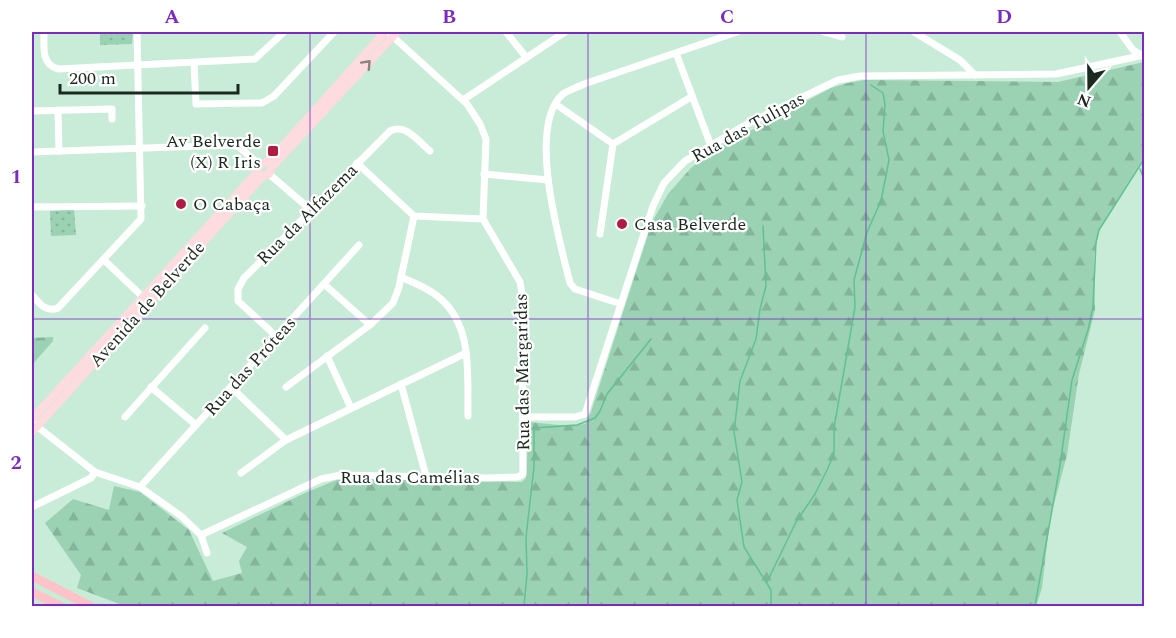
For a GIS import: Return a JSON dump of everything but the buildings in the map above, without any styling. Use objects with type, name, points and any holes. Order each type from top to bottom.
[{"type":"highway","points":[[32,576],[90,606]]},
{"type":"highway","points":[[32,592],[60,606]]},
{"type":"main road","name":"Avenida de Belverde","points":[[33,425],[391,33]]},
{"type":"street","points":[[44,32],[46,61],[53,68],[138,67],[255,59],[284,32]]},
{"type":"street","points":[[32,295],[45,308],[56,310],[140,221],[142,206],[137,32]]},
{"type":"street","points":[[194,63],[196,104],[262,103],[274,96],[334,32]]},
{"type":"street","points":[[506,32],[526,57]]},
{"type":"street","points":[[463,100],[565,32]]},
{"type":"street","points":[[621,304],[575,289],[570,283],[552,212],[548,180],[548,127],[552,113],[562,95],[584,84],[737,32]]},
{"type":"street","points":[[824,32],[842,37]]},
{"type":"street","points":[[914,32],[960,60],[975,75]]},
{"type":"street","points":[[1120,32],[1133,50],[1143,55]]},
{"type":"street","points":[[357,163],[414,216],[483,219],[486,139],[480,124],[463,100],[391,33]]},
{"type":"street","points":[[676,53],[711,146]]},
{"type":"street","name":"Rua das Tulipas","points":[[524,417],[575,417],[585,414],[653,206],[664,183],[685,161],[747,124],[838,80],[860,76],[1056,74],[1143,55]]},
{"type":"street","points":[[613,144],[691,97]]},
{"type":"street","points":[[557,105],[613,144]]},
{"type":"street","points":[[32,111],[112,109],[112,119]]},
{"type":"street","points":[[58,110],[59,151]]},
{"type":"street","name":"Rua da Alfazema","points":[[276,336],[238,301],[238,289],[244,278],[390,130],[396,128],[408,131],[430,151]]},
{"type":"street","points":[[600,234],[613,144]]},
{"type":"street","points":[[32,152],[235,146],[311,210]]},
{"type":"street","points":[[484,174],[548,180]]},
{"type":"street","points":[[32,207],[142,206]]},
{"type":"street","points":[[286,387],[370,325],[393,303],[414,216]]},
{"type":"street","name":"Rua das Margaridas","points":[[483,219],[520,282],[523,326],[523,474]]},
{"type":"street","name":"Rua das Próteas","points":[[140,487],[359,246]]},
{"type":"street","points":[[104,260],[146,300]]},
{"type":"street","points":[[401,277],[426,288],[445,303],[462,332],[466,353],[468,416]]},
{"type":"street","points":[[324,284],[370,325]]},
{"type":"street","points":[[125,417],[205,328]]},
{"type":"street","points":[[241,473],[286,440],[466,353]]},
{"type":"street","points":[[327,356],[351,408]]},
{"type":"street","points":[[401,384],[426,476]]},
{"type":"street","points":[[151,387],[196,425]]},
{"type":"street","points":[[231,387],[286,440]]},
{"type":"street","points":[[33,425],[95,472],[140,487],[181,516],[201,535],[207,553]]},
{"type":"street","points":[[32,507],[91,478],[95,472]]},
{"type":"street","name":"Rua das Camélias","points":[[201,535],[321,479],[341,475],[487,478],[518,477],[523,474]]},
{"type":"green space","points":[[100,32],[133,32],[132,44],[100,45]]},
{"type":"green space","points":[[1144,62],[1144,157],[1100,228],[1094,255],[1095,310],[1079,374],[1067,455],[1050,519],[1042,588],[1036,606],[125,606],[77,588],[81,575],[45,523],[73,499],[109,510],[114,486],[140,492],[189,530],[213,581],[242,573],[239,561],[247,547],[222,533],[337,480],[522,482],[526,478],[529,422],[569,426],[585,424],[591,412],[652,222],[668,194],[690,169],[710,152],[831,88],[848,83],[864,80],[1058,82]]},
{"type":"green space","points":[[74,209],[76,235],[51,236],[50,211]]},
{"type":"green space","points":[[53,337],[53,341],[32,365],[32,338]]},
{"type":"waterway","points":[[767,582],[796,522],[815,494],[834,453],[834,428],[855,307],[854,280],[867,232],[881,201],[889,160],[883,131],[885,104],[883,93],[871,85]]},
{"type":"waterway","points":[[1035,606],[1060,465],[1072,380],[1093,307],[1096,242],[1099,230],[1144,159]]},
{"type":"waterway","points":[[1140,169],[1144,179]]},
{"type":"waterway","points":[[763,226],[766,286],[756,339],[740,381],[734,432],[742,482],[737,500],[744,547],[771,590],[771,606]]},
{"type":"waterway","points":[[524,606],[527,574],[526,537],[534,467],[534,428],[577,425],[595,418],[607,394],[651,339]]},
{"type":"place","name":"Av Belverde (X) R Iris","points":[[273,151]]},
{"type":"place","name":"O Cabaça","points":[[181,204]]},
{"type":"place","name":"Casa Belverde","points":[[622,224]]}]
